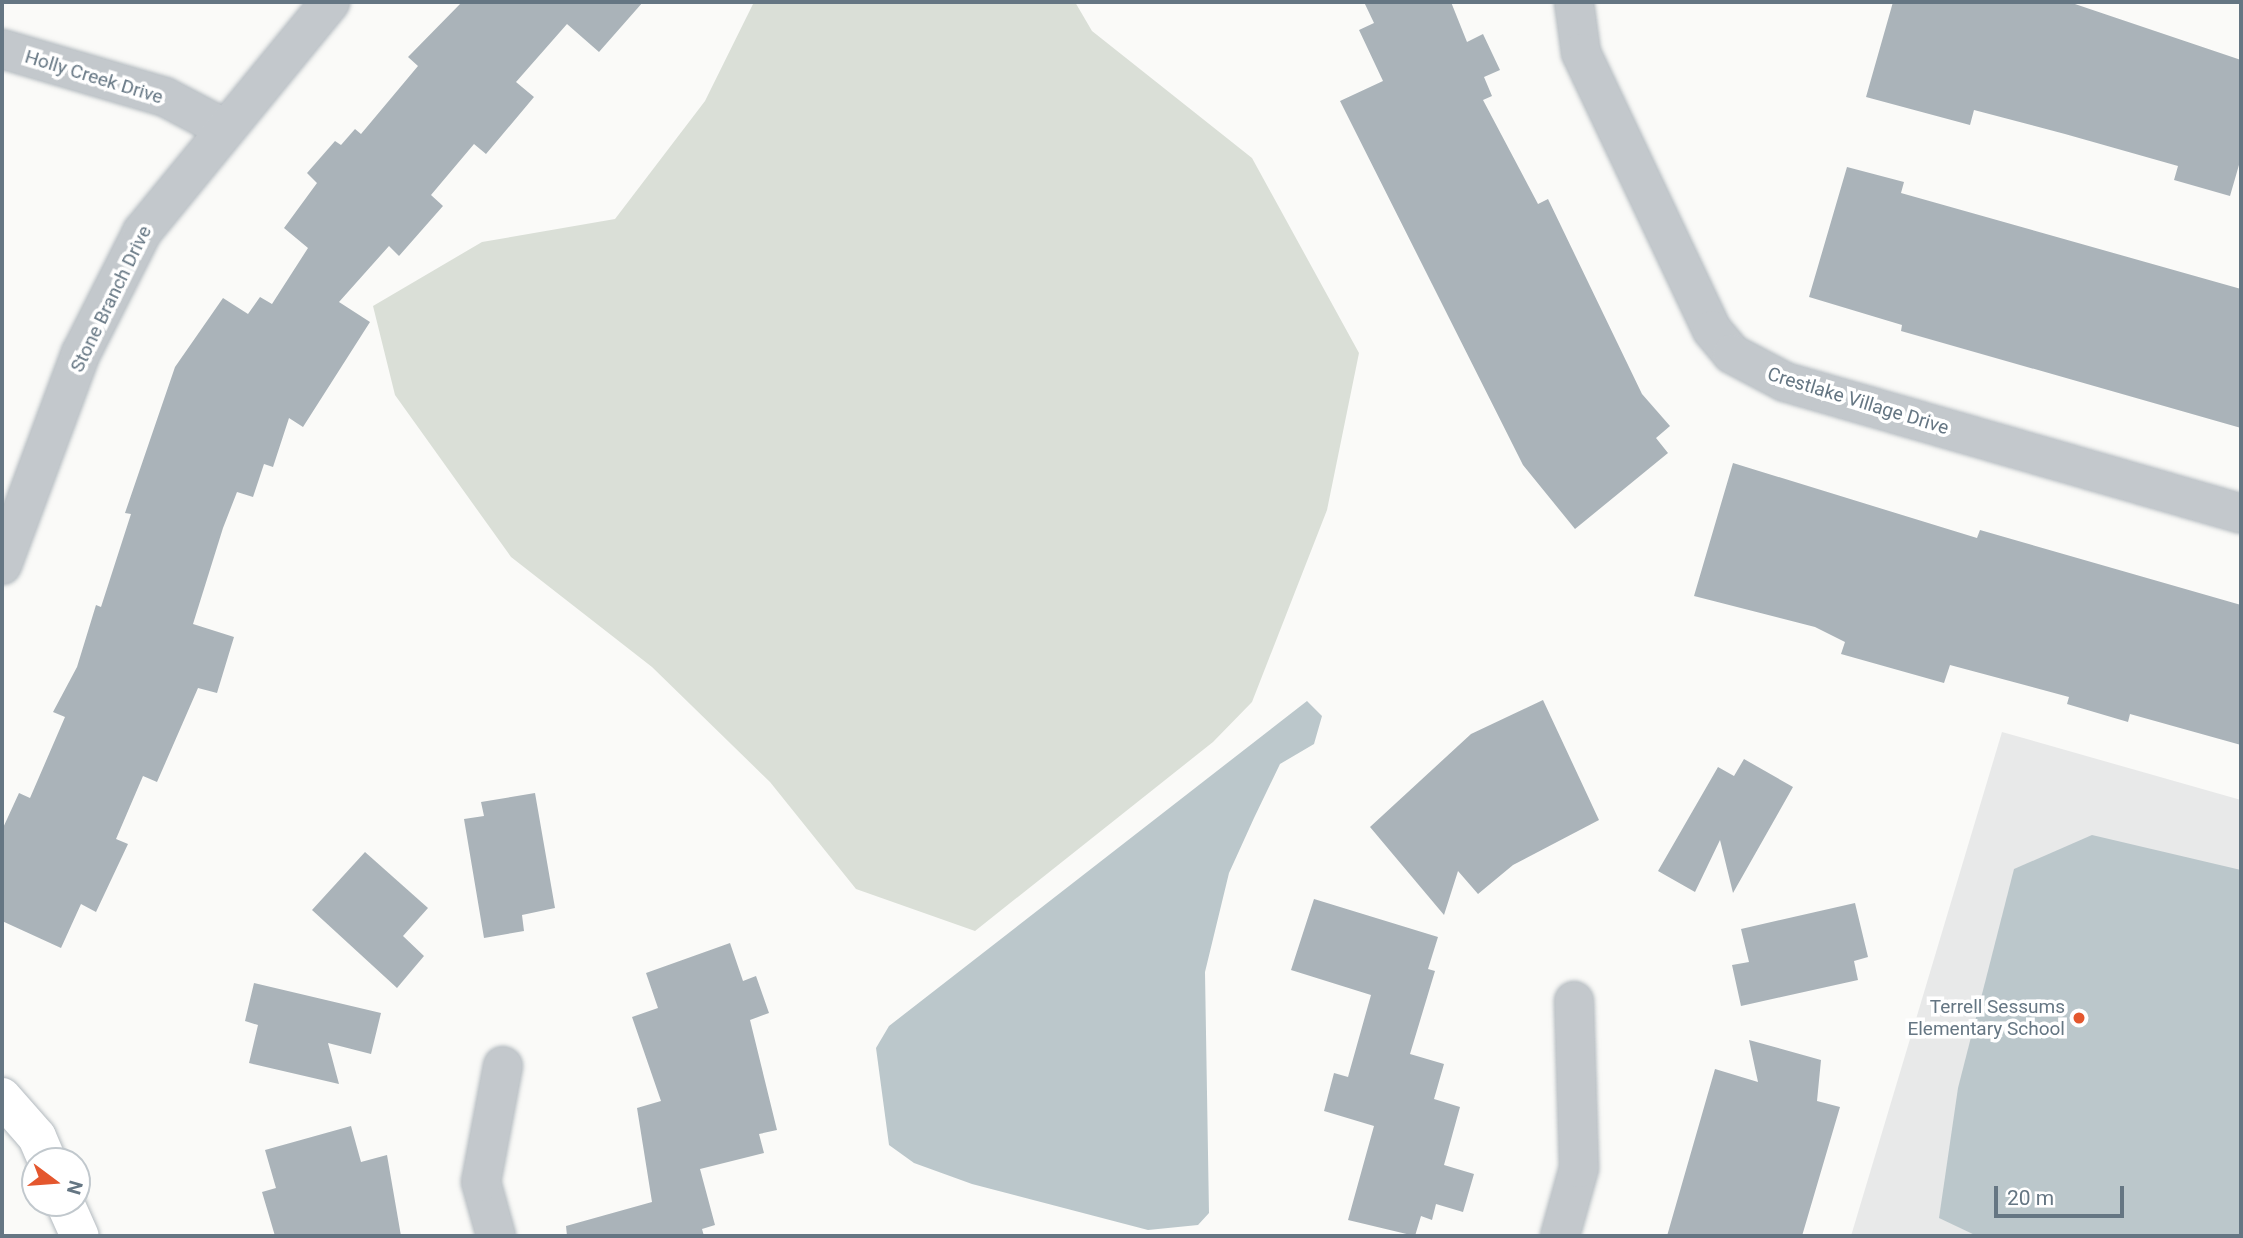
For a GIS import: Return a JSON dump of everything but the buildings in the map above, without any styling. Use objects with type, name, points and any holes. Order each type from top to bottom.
[{"type":"street","name":"Stone Branch Drive","points":[[2,565],[81,354],[142,232],[222,127],[330,2]]},
{"type":"street","name":"Crestlake Village Drive","points":[[1574,2],[1586,65],[1712,330],[1732,354],[1785,382],[2241,514]]},
{"type":"street","name":"Holly Creek Drive","points":[[2,49],[164,97],[222,127]]},
{"type":"street","points":[[1560,1236],[1579,1168],[1574,1001]]},
{"type":"street","points":[[496,1236],[481,1182],[503,1066]]},
{"type":"street","points":[[2,1097],[37,1137],[41,1147]]},
{"type":"street","points":[[71,1217],[79,1236]]},
{"type":"shaded area","points":[[754,2],[1075,2],[1092,31],[1252,158],[1359,353],[1327,510],[1252,702],[1213,742],[975,931],[856,889],[770,782],[652,667],[511,557],[395,395],[373,306],[482,242],[615,219],[705,101]]},
{"type":"shaded area","points":[[1307,701],[1322,716],[1314,744],[1280,764],[1254,818],[1229,873],[1205,972],[1209,1213],[1198,1225],[1148,1230],[972,1184],[914,1163],[889,1145],[876,1048],[889,1026]]},
{"type":"shaded area","name":"Terrell Sessums Elementary School","points":[[2002,732],[2241,800],[2241,1236],[1851,1236]]},
{"type":"shaded area","name":"Terrell Sessums Elementary School","points":[[2092,835],[2241,870],[2241,1236],[1977,1236],[1939,1218],[1958,1088],[2014,869]]},
{"type":"place","name":"Terrell Sessums Elementary School","points":[[2079,1018]]}]
